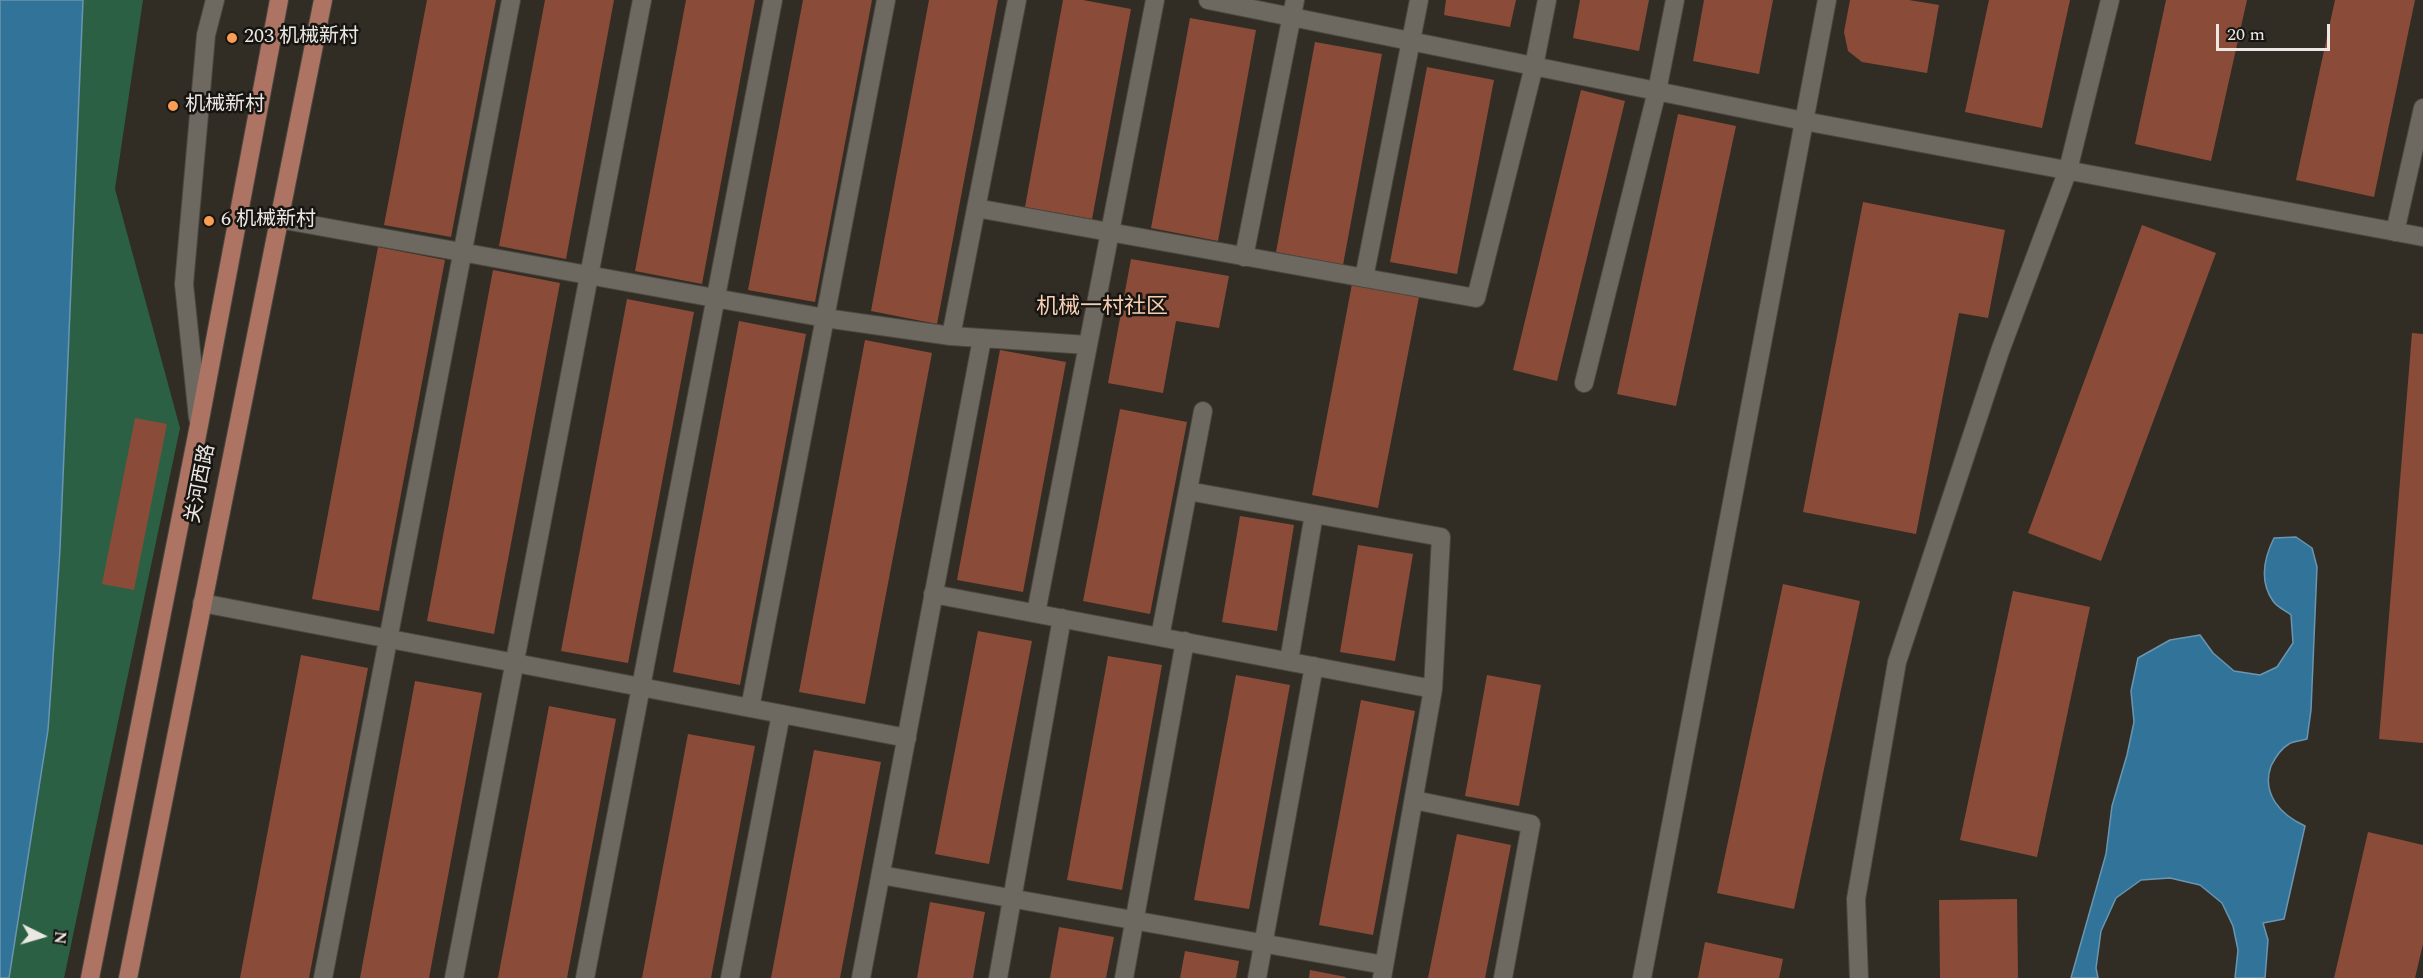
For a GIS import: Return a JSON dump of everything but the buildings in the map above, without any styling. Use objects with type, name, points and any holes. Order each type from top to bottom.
[{"type":"main road","name":"关河西路","points":[[90,978],[199,426],[279,0]]},
{"type":"main road","name":"关河西路","points":[[128,978],[324,0]]},
{"type":"street","points":[[199,426],[184,284],[206,35],[215,0]]},
{"type":"street","points":[[323,978],[511,0]]},
{"type":"street","points":[[454,978],[642,0]]},
{"type":"street","points":[[585,978],[773,0]]},
{"type":"street","points":[[750,708],[886,0]]},
{"type":"street","points":[[951,336],[1017,0]]},
{"type":"street","points":[[1036,613],[1155,0]]},
{"type":"street","points":[[1208,0],[1293,8],[1410,41],[1804,121],[2423,237]]},
{"type":"street","points":[[1364,278],[1419,0]]},
{"type":"street","points":[[976,208],[1476,298],[1534,66],[1547,0]]},
{"type":"street","points":[[1584,383],[1657,91],[1675,0]]},
{"type":"street","points":[[1642,978],[1827,0]]},
{"type":"street","points":[[1858,978],[1856,899],[1897,662],[2000,351],[2068,170],[2110,0]]},
{"type":"street","points":[[1244,256],[1293,8]]},
{"type":"street","points":[[2395,232],[2423,108]]},
{"type":"street","points":[[279,219],[825,318],[951,336],[1088,345]]},
{"type":"street","points":[[861,978],[982,339]]},
{"type":"street","points":[[1160,637],[1203,411]]},
{"type":"street","points":[[881,875],[1263,943],[1383,971],[1433,689],[1441,537],[1188,492]]},
{"type":"street","points":[[1289,661],[1314,514]]},
{"type":"street","points":[[933,594],[1433,689]]},
{"type":"street","points":[[202,603],[907,738]]},
{"type":"street","points":[[998,978],[1062,618]]},
{"type":"street","points":[[1124,978],[1185,641]]},
{"type":"street","points":[[1257,978],[1314,666]]},
{"type":"street","points":[[730,978],[781,714]]},
{"type":"street","points":[[1413,800],[1531,824],[1503,978]]},
{"type":"green space","points":[[83,0],[143,0],[115,189],[180,428],[64,978],[9,978],[48,730],[60,549]]},
{"type":"water","points":[[0,0],[83,0],[60,549],[48,730],[9,978],[0,978]]},
{"type":"water","points":[[2296,537],[2312,548],[2317,567],[2311,710],[2307,739],[2291,743],[2280,751],[2271,766],[2269,786],[2281,810],[2305,826],[2284,919],[2263,923],[2268,940],[2265,978],[2235,978],[2238,950],[2233,926],[2222,903],[2200,885],[2170,878],[2141,880],[2116,898],[2101,931],[2096,968],[2098,978],[2071,978],[2106,854],[2112,806],[2134,722],[2131,691],[2138,658],[2170,640],[2200,635],[2213,653],[2234,671],[2260,675],[2277,667],[2293,643],[2291,615],[2275,603],[2269,593],[2264,570],[2274,538]]},
{"type":"place","name":"203 机械新村","points":[[232,38]]},
{"type":"place","name":"机械新村","points":[[173,106]]},
{"type":"place","name":"6 机械新村","points":[[209,221]]},
{"type":"district","name":"机械一村社区","points":[[1102,309]]}]
